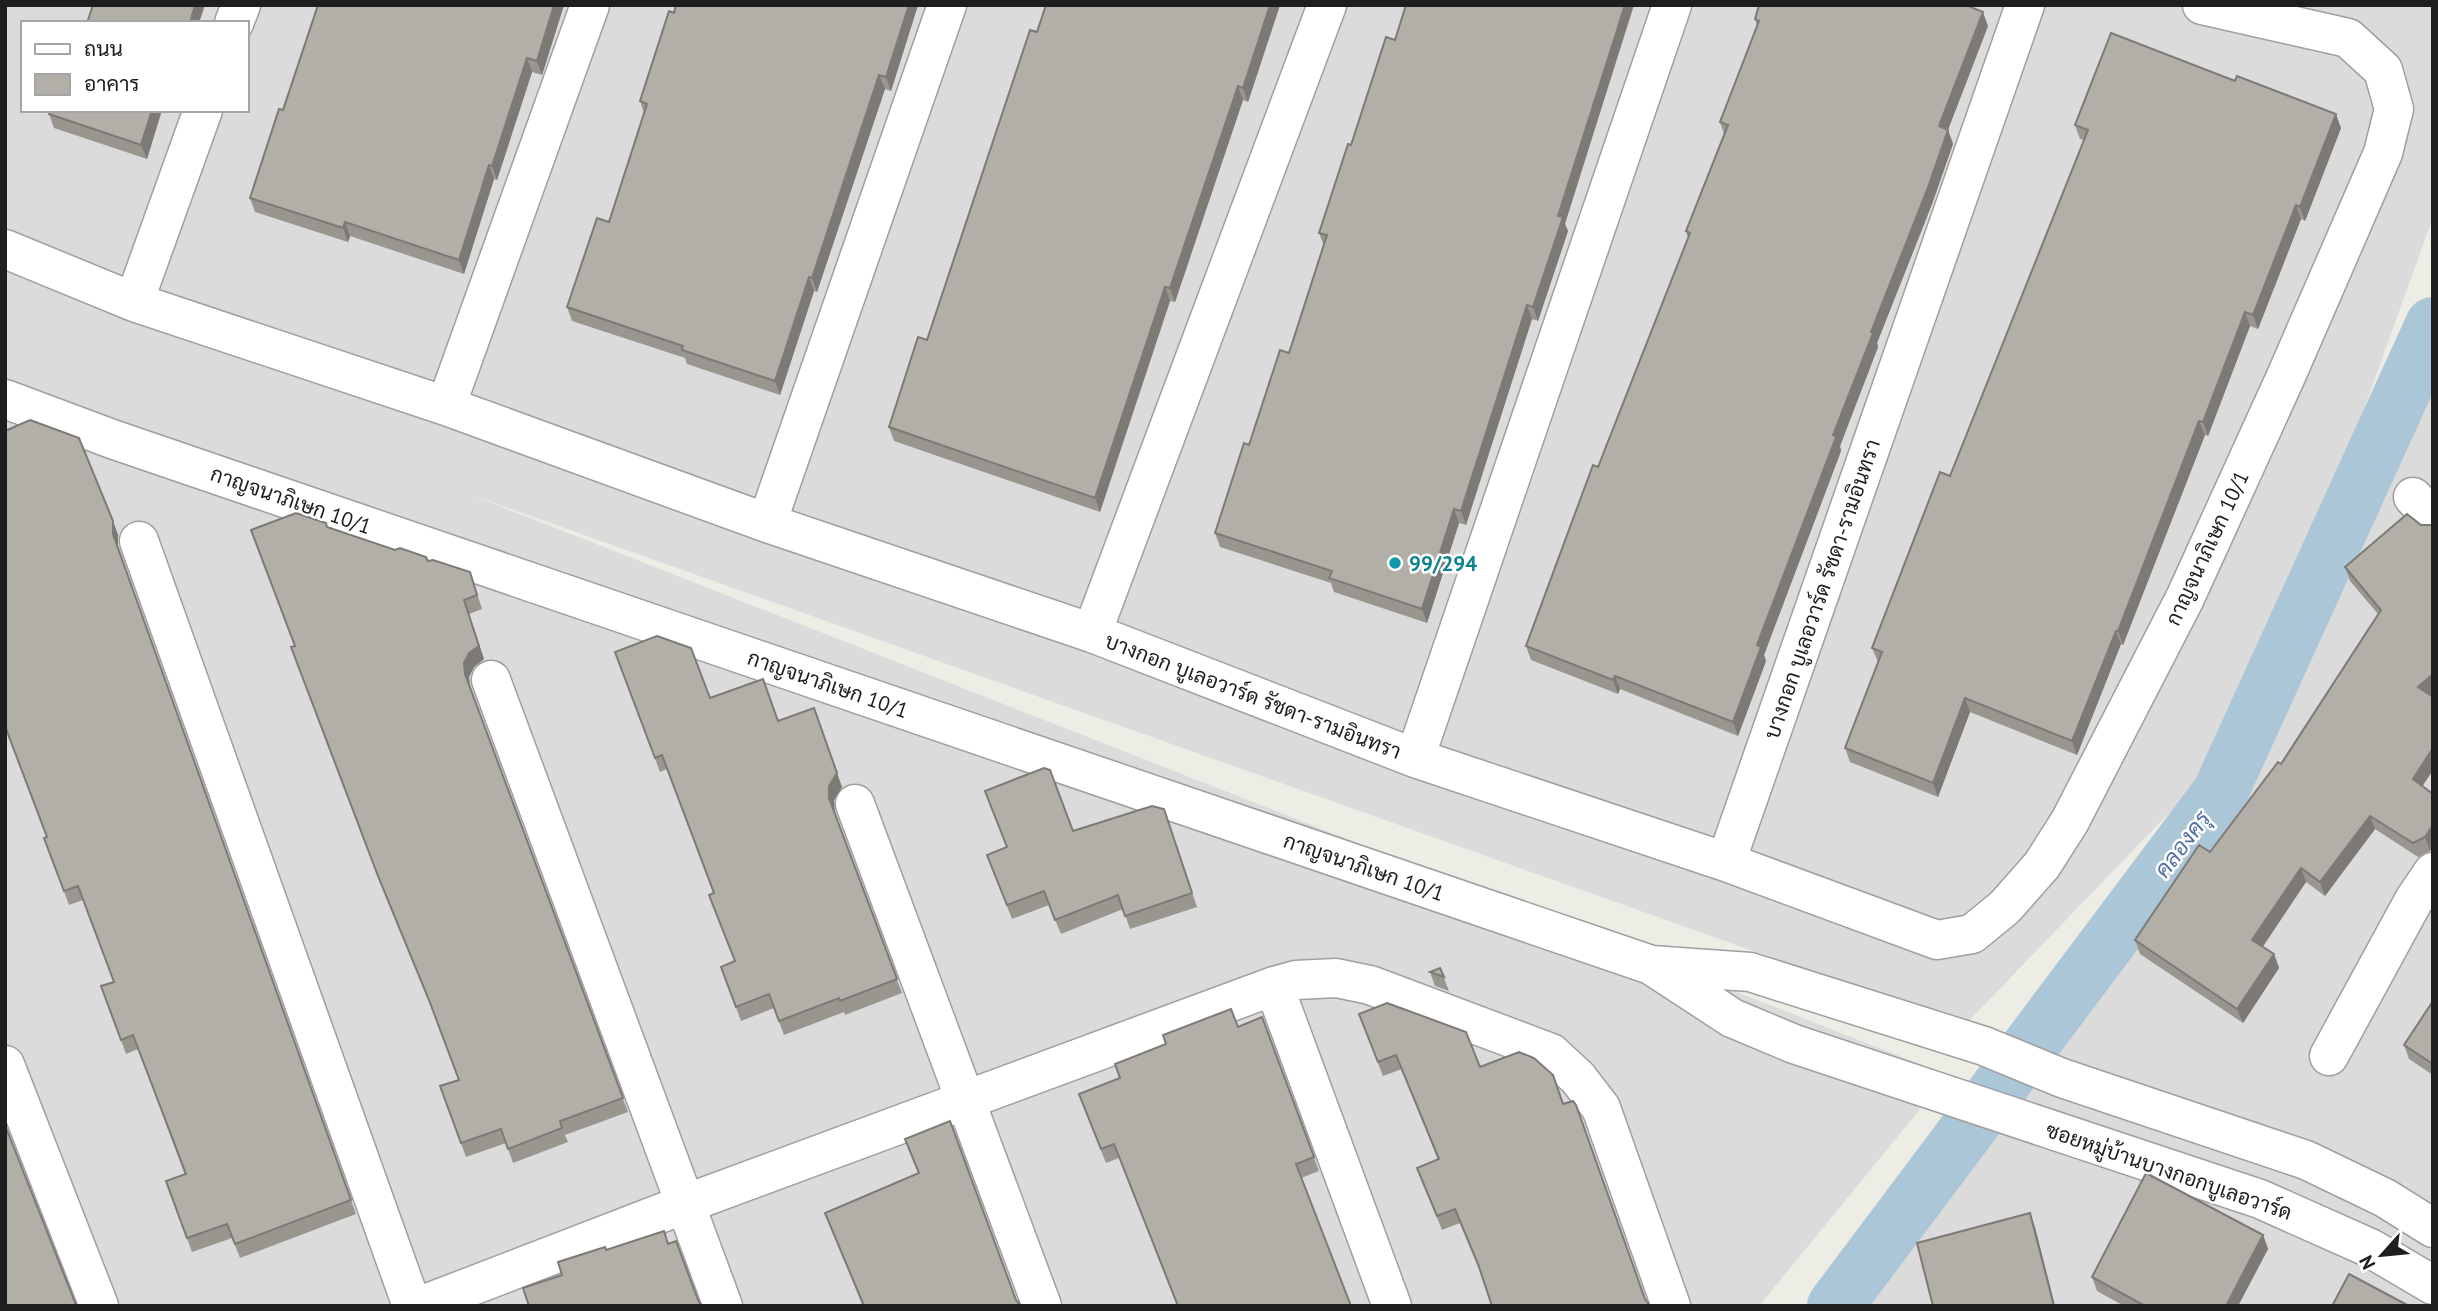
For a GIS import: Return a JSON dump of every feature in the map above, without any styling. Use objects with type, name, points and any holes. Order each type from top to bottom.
[{"type":"street","points":[[446,406],[590,5]]},
{"type":"street","points":[[767,523],[947,5]]},
{"type":"street","points":[[1091,633],[1326,5]]},
{"type":"street","name":"บางกอก บูเลอวาร์ด รัชดา-รามอินทรา","points":[[1415,758],[1672,5]]},
{"type":"street","name":"บางกอก บูเลอวาร์ด รัชดา-รามอินทรา","points":[[134,302],[446,406],[767,523],[1091,633],[1415,758],[1726,862],[2025,5]]},
{"type":"street","name":"กาญจนาภิเษก 10/1","points":[[1726,862],[1937,940],[1972,934],[2005,907],[2042,865],[2070,821],[2185,598],[2383,153],[2394,109],[2384,70],[2348,38],[2202,5]]},
{"type":"street","points":[[5,249],[134,302],[202,112]]},
{"type":"street","name":"กาญจนาภิเษก 10/1","points":[[5,399],[138,448],[1651,965],[1732,1018],[1794,1044],[1895,1079]]},
{"type":"street","points":[[139,541],[412,1306]]},
{"type":"street","points":[[491,680],[723,1306]]},
{"type":"street","points":[[855,804],[1042,1306]]},
{"type":"street","points":[[2329,1056],[2414,900],[2433,872]]},
{"type":"street","name":"กาญจนาภิเษก 10/1","points":[[1651,965],[1750,972],[1984,1046],[2062,1078],[2306,1160],[2385,1198],[2433,1228]]},
{"type":"street","points":[[420,1306],[1275,986],[1296,980],[1336,978],[1370,985],[1551,1053],[1578,1078],[1601,1108],[1671,1306]]},
{"type":"street","points":[[1275,986],[1392,1306]]},
{"type":"street","points":[[5,1065],[99,1306]]},
{"type":"street","name":"ซอยหมู่บ้านบางกอกบูเลอวาร์ด","points":[[1895,1079],[2260,1199],[2370,1248],[2433,1285]]},
{"type":"shaded area","points":[[5,5],[2433,5],[2433,217],[2248,731],[1964,1026],[469,494],[1948,1075],[1759,1306],[5,1306]]},
{"type":"shaded area","points":[[2433,383],[2433,1306],[1841,1306],[2241,799]]},
{"type":"building","points":[[93,5],[195,5],[191,21],[88,21]]},
{"type":"building","points":[[318,5],[554,5],[537,61],[527,58],[459,260],[345,222],[343,228],[250,198],[279,109],[283,110]]},
{"type":"building","points":[[676,5],[909,5],[886,77],[879,75],[775,381],[682,350],[683,346],[567,307],[597,218],[609,222],[647,104],[640,101],[669,11],[674,13]]},
{"type":"building","points":[[1046,5],[1270,5],[1243,88],[1238,86],[1170,288],[1165,287],[1095,498],[889,427],[918,337],[927,340],[1030,30],[1037,32]]},
{"type":"building","points":[[1406,5],[1625,5],[1558,216],[1563,217],[1533,307],[1527,305],[1461,511],[1454,509],[1422,609],[1329,578],[1332,571],[1215,533],[1244,443],[1249,445],[1280,350],[1289,353],[1327,235],[1319,233],[1348,144],[1351,145],[1386,37],[1395,40]]},
{"type":"building","points":[[1759,5],[1966,5],[1983,12],[1939,126],[1948,130],[1927,190],[1833,435],[1836,437],[1757,645],[1761,647],[1733,722],[1615,676],[1613,680],[1526,646],[1593,465],[1598,467],[1690,233],[1686,231],[1728,125],[1720,122],[1759,21],[1755,19]]},
{"type":"building","points":[[2111,33],[2235,81],[2237,76],[2336,114],[2300,207],[2296,205],[2253,315],[2245,312],[2203,422],[2199,421],[2118,631],[2072,741],[1965,698],[1933,783],[1845,748],[1882,652],[1872,648],[1940,472],[1950,476],[2088,130],[2075,125]]},
{"type":"building","points":[[50,112],[151,112],[141,145]]},
{"type":"building","points":[[30,420],[79,438],[113,521],[113,534],[351,1200],[235,1244],[227,1224],[187,1238],[166,1181],[186,1174],[133,1035],[121,1040],[101,986],[114,982],[78,886],[64,891],[44,838],[47,837],[5,726],[5,431]]},
{"type":"building","points":[[296,513],[326,523],[327,527],[395,550],[400,548],[426,557],[428,561],[433,560],[470,572],[477,595],[464,600],[479,646],[469,653],[464,663],[465,674],[623,1098],[560,1121],[562,1128],[508,1149],[501,1129],[461,1143],[440,1086],[459,1080],[291,647],[295,646],[251,530]]},
{"type":"building","points":[[2407,514],[2421,525],[2433,527],[2433,674],[2418,687],[2433,697],[2433,748],[2413,779],[2433,794],[2433,825],[2425,837],[2413,843],[2370,816],[2320,882],[2301,868],[2252,940],[2274,954],[2237,1009],[2135,940],[2199,845],[2210,852],[2278,762],[2281,764],[2381,610],[2345,567]]},
{"type":"building","points":[[657,636],[691,648],[710,698],[763,679],[778,721],[814,708],[837,773],[829,786],[829,798],[897,979],[779,1021],[769,994],[736,1007],[721,967],[735,961],[709,895],[714,893],[662,755],[655,758],[615,652]]},
{"type":"building","points":[[1044,768],[1050,770],[1073,831],[1152,806],[1164,809],[1192,893],[1125,916],[1118,895],[1055,920],[1044,891],[1007,905],[987,855],[1007,847],[985,791]]},
{"type":"building","points":[[1440,968],[1444,977],[1430,972]]},
{"type":"building","points":[[2433,1001],[2433,1064],[2404,1045]]},
{"type":"building","points":[[1387,1003],[1466,1032],[1480,1067],[1519,1052],[1534,1058],[1553,1075],[1563,1104],[1573,1101],[1576,1105],[1645,1299],[1650,1306],[1492,1306],[1455,1209],[1437,1216],[1417,1168],[1439,1159],[1396,1055],[1378,1062],[1359,1014]]},
{"type":"building","points":[[1231,1009],[1238,1027],[1262,1017],[1314,1157],[1296,1164],[1351,1306],[1178,1306],[1114,1144],[1101,1149],[1079,1094],[1120,1078],[1115,1064],[1166,1044],[1163,1035]]},
{"type":"building","points":[[950,1121],[1016,1300],[1021,1306],[864,1306],[825,1213],[919,1173],[905,1139]]},
{"type":"building","points":[[5,1125],[74,1300],[77,1306],[5,1306]]},
{"type":"building","points":[[2146,1173],[2263,1235],[2226,1306],[2145,1306],[2092,1277]]},
{"type":"building","points":[[2030,1213],[2054,1306],[1933,1306],[1917,1243]]},
{"type":"building","points":[[664,1231],[668,1244],[676,1241],[702,1306],[529,1306],[523,1288],[562,1275],[558,1262]]},
{"type":"building","points":[[2349,1274],[2409,1306],[2332,1306]]},
{"type":"waterway","name":"คลองครุ","points":[[1835,1306],[2220,793],[2433,325]]},
{"type":"place","name":"99/294","points":[[1395,563]]}]
